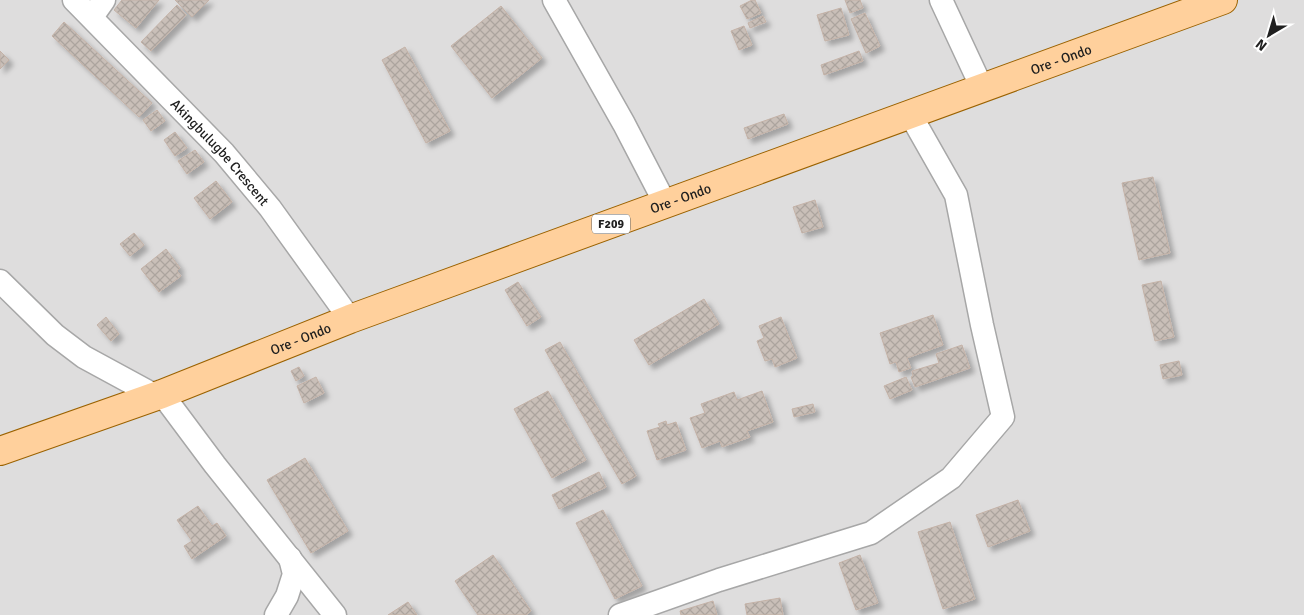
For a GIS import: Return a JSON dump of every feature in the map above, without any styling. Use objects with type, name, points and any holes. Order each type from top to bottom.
[{"type":"main road","name":"Ore - Ondo","points":[[0,451],[158,395],[350,319],[1223,0]]},
{"type":"street","name":"Akingbulugbe Crescent","points":[[74,0],[98,9],[224,153],[270,208],[350,319]]},
{"type":"street","points":[[554,0],[624,124],[666,204]]},
{"type":"street","points":[[942,0],[982,88]]},
{"type":"street","points":[[620,615],[719,580],[871,533],[951,478],[1003,417],[956,195],[910,114]]},
{"type":"street","points":[[0,281],[55,335],[84,357],[158,395],[335,615]]},
{"type":"street","points":[[276,615],[287,596],[294,574],[290,558]]},
{"type":"shaded area","points":[[0,0],[1304,0],[1304,615],[0,615]]},
{"type":"building","points":[[122,0],[159,0],[136,28],[114,10]]},
{"type":"building","points":[[175,0],[209,0],[192,17]]},
{"type":"building","points":[[755,0],[761,13],[747,19],[740,6]]},
{"type":"building","points":[[845,0],[860,0],[863,8],[850,13]]},
{"type":"building","points":[[177,5],[186,15],[151,51],[141,42]]},
{"type":"building","points":[[501,6],[542,58],[492,98],[451,46]]},
{"type":"building","points":[[841,8],[849,35],[825,41],[817,15]]},
{"type":"building","points":[[865,13],[880,46],[866,53],[851,19]]},
{"type":"building","points":[[763,16],[766,22],[750,28],[748,23]]},
{"type":"building","points":[[64,22],[152,103],[139,117],[52,36]]},
{"type":"building","points":[[744,26],[752,45],[739,50],[731,31]]},
{"type":"building","points":[[405,47],[450,131],[426,143],[382,60]]},
{"type":"building","points":[[0,51],[9,60],[0,69]]},
{"type":"building","points":[[859,51],[863,61],[824,75],[821,65]]},
{"type":"building","points":[[157,110],[165,121],[151,131],[143,120]]},
{"type":"building","points":[[784,114],[788,124],[748,139],[744,128]]},
{"type":"building","points":[[175,132],[187,148],[175,156],[164,140]]},
{"type":"building","points":[[195,150],[204,162],[187,174],[178,161]]},
{"type":"building","points":[[1153,177],[1170,253],[1139,260],[1122,183]]},
{"type":"building","points":[[216,181],[232,202],[210,219],[194,198]]},
{"type":"building","points":[[815,200],[823,227],[802,233],[793,207]]},
{"type":"building","points":[[134,233],[144,245],[130,256],[120,244]]},
{"type":"building","points":[[166,249],[180,268],[177,271],[181,276],[159,292],[141,269]]},
{"type":"building","points":[[1161,281],[1174,337],[1155,341],[1142,285]]},
{"type":"building","points":[[518,282],[541,317],[527,326],[505,290]]},
{"type":"building","points":[[704,299],[719,324],[649,365],[634,340]]},
{"type":"building","points":[[933,315],[943,345],[907,358],[911,368],[899,372],[896,362],[890,364],[880,333]]},
{"type":"building","points":[[106,317],[119,334],[111,341],[97,325]]},
{"type":"building","points":[[781,317],[797,358],[775,367],[772,359],[765,361],[757,341],[764,338],[759,326]]},
{"type":"building","points":[[560,342],[636,476],[622,484],[545,350]]},
{"type":"building","points":[[962,345],[970,368],[915,387],[911,377],[913,376],[912,371],[939,363],[936,354]]},
{"type":"building","points":[[1179,361],[1182,375],[1163,379],[1160,365]]},
{"type":"building","points":[[299,367],[304,376],[296,381],[291,371]]},
{"type":"building","points":[[316,377],[324,393],[304,403],[297,386]]},
{"type":"building","points":[[906,377],[912,390],[890,399],[884,386]]},
{"type":"building","points":[[548,391],[586,460],[552,478],[514,409]]},
{"type":"building","points":[[762,391],[773,422],[747,431],[750,437],[722,447],[720,441],[702,448],[690,418],[705,413],[701,404],[734,392],[737,400]]},
{"type":"building","points":[[813,404],[815,412],[794,417],[792,409]]},
{"type":"building","points":[[666,421],[667,425],[676,422],[686,450],[657,460],[647,431],[660,427],[658,424]]},
{"type":"building","points":[[305,458],[348,531],[311,553],[267,480]]},
{"type":"building","points":[[599,472],[606,487],[559,509],[552,495]]},
{"type":"building","points":[[1018,500],[1030,531],[988,547],[976,515]]},
{"type":"building","points":[[198,506],[212,526],[217,523],[226,536],[192,559],[184,546],[192,541],[177,520]]},
{"type":"building","points":[[603,510],[642,586],[615,599],[576,523]]},
{"type":"building","points":[[950,522],[975,599],[943,609],[918,532]]},
{"type":"building","points":[[493,555],[531,611],[526,615],[478,615],[455,581]]},
{"type":"building","points":[[860,555],[878,603],[856,610],[839,563]]},
{"type":"building","points":[[780,598],[783,615],[747,615],[745,604]]},
{"type":"building","points":[[713,601],[717,615],[681,615],[680,611]]},
{"type":"building","points":[[408,602],[417,615],[388,615]]}]
